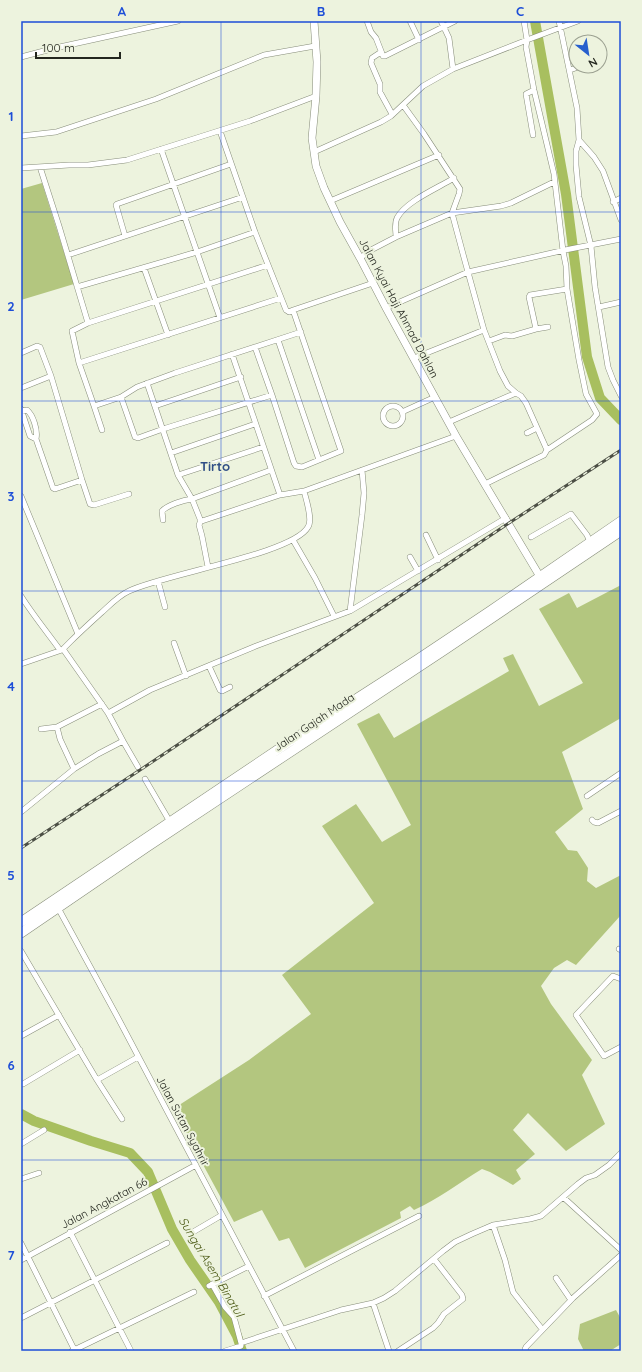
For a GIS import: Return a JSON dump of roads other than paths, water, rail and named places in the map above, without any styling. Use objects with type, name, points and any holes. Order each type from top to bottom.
[{"type":"highway","name":"Jalan Gajah Mada","points":[[542,580],[590,542],[621,521]]},
{"type":"highway","name":"Jalan Gajah Mada","points":[[21,922],[56,904],[147,847],[542,580],[621,531]]},
{"type":"highway","name":"Jalan Gajah Mada","points":[[21,933],[56,904],[170,822],[286,744],[492,614]]},
{"type":"street","points":[[21,58],[55,48],[178,21]]},
{"type":"street","name":"Jalan Kyai Haji Ahmad Dahlan","points":[[314,21],[317,62],[316,96],[312,138],[316,166],[330,201],[386,308],[456,436],[542,580]]},
{"type":"street","points":[[367,21],[383,56],[419,40],[455,21]]},
{"type":"street","points":[[410,21],[419,40]]},
{"type":"street","points":[[442,21],[449,38],[453,69]]},
{"type":"street","points":[[485,484],[544,455],[547,450],[592,420],[597,414],[585,388],[578,360],[567,288],[566,266],[554,182],[534,90],[526,46],[528,39],[524,21]]},
{"type":"street","points":[[559,21],[568,60]]},
{"type":"street","points":[[314,152],[381,122],[403,105],[423,86],[453,69],[578,21]]},
{"type":"street","points":[[21,136],[56,132],[156,99],[264,56],[315,46]]},
{"type":"street","points":[[381,52],[372,58],[370,63],[380,84],[380,92],[392,114]]},
{"type":"street","points":[[571,74],[577,108],[579,140],[576,151],[576,166],[579,197],[591,246],[608,367],[621,396]]},
{"type":"street","points":[[533,135],[526,94],[534,90]]},
{"type":"street","points":[[21,168],[108,163],[127,160],[250,122],[316,96]]},
{"type":"street","points":[[403,105],[439,155],[454,178],[460,191],[452,214],[484,330],[500,371],[508,386],[521,396],[526,403],[547,450]]},
{"type":"street","points":[[220,131],[255,232],[288,312],[373,283]]},
{"type":"street","points":[[579,140],[594,157],[603,171],[613,202],[621,220]]},
{"type":"street","points":[[161,149],[220,318]]},
{"type":"street","points":[[330,201],[439,155]]},
{"type":"street","points":[[125,236],[116,205],[117,204],[231,164]]},
{"type":"street","points":[[40,167],[88,323]]},
{"type":"street","points":[[396,237],[396,223],[402,212],[422,195],[454,178]]},
{"type":"street","points":[[360,258],[371,250],[396,237],[452,214],[511,203],[554,182]]},
{"type":"street","points":[[68,255],[243,197]]},
{"type":"street","points":[[613,202],[621,198]]},
{"type":"street","points":[[77,287],[197,252],[255,232]]},
{"type":"street","points":[[386,308],[468,272],[564,250],[621,239]]},
{"type":"street","points":[[102,430],[79,364],[72,332],[88,323],[268,265]]},
{"type":"street","points":[[144,268],[168,335]]},
{"type":"street","points":[[536,329],[529,297],[530,295],[567,288]]},
{"type":"street","points":[[79,364],[281,298]]},
{"type":"street","points":[[599,307],[621,302]]},
{"type":"street","points":[[254,347],[272,395],[294,463],[298,467],[341,451],[293,310]]},
{"type":"street","points":[[489,340],[548,327]]},
{"type":"street","points":[[414,358],[484,330]]},
{"type":"street","points":[[94,406],[121,397],[128,391],[147,383],[301,332]]},
{"type":"street","points":[[278,340],[320,460]]},
{"type":"street","points":[[21,353],[37,346],[40,347],[51,376],[91,505],[129,494]]},
{"type":"street","points":[[232,354],[280,495]]},
{"type":"street","points":[[21,388],[51,376]]},
{"type":"street","points":[[155,406],[240,377]]},
{"type":"street","points":[[147,383],[178,475],[192,498],[201,520],[199,525],[208,567]]},
{"type":"street","points":[[449,422],[516,393]]},
{"type":"street","points":[[121,397],[135,436],[138,438],[272,395]]},
{"type":"street","points":[[402,412],[435,397]]},
{"type":"street","points":[[36,439],[30,436],[22,410],[27,410],[31,414],[38,433],[36,439],[54,489],[82,480]]},
{"type":"street","points":[[171,453],[255,424]]},
{"type":"street","points":[[527,433],[537,428]]},
{"type":"street","points":[[201,520],[202,521],[280,495],[304,491],[456,436]]},
{"type":"street","points":[[178,475],[263,447]]},
{"type":"street","points":[[163,520],[163,509],[271,470]]},
{"type":"street","points":[[350,611],[364,493],[362,470]]},
{"type":"street","points":[[21,664],[61,650],[117,598],[129,590],[262,552],[293,540],[308,527],[310,520],[304,491]]},
{"type":"street","points":[[21,496],[78,634]]},
{"type":"street","points":[[531,537],[571,514],[587,534],[590,542]]},
{"type":"street","points":[[108,713],[150,690],[256,646],[350,611],[438,560],[506,518]]},
{"type":"street","points":[[426,535],[438,560]]},
{"type":"street","points":[[293,540],[315,578],[334,616]]},
{"type":"street","points":[[410,557],[418,571]]},
{"type":"street","points":[[158,581],[165,607]]},
{"type":"street","points":[[21,596],[34,617],[41,623],[102,704],[138,767]]},
{"type":"street","points":[[174,643],[186,676]]},
{"type":"street","points":[[209,666],[220,690],[222,691],[230,687]]},
{"type":"street","points":[[42,728],[57,727],[102,704]]},
{"type":"street","points":[[57,727],[60,739],[74,769]]},
{"type":"street","points":[[21,812],[74,769],[123,741]]},
{"type":"street","points":[[587,796],[621,773]]},
{"type":"street","points":[[145,779],[170,822]]},
{"type":"street","points":[[592,820],[598,823],[621,811]]},
{"type":"street","name":"Jalan Sutan Syahrir","points":[[56,904],[294,1351]]},
{"type":"street","points":[[21,951],[97,1080],[122,1119]]},
{"type":"street","points":[[621,979],[613,976],[576,1016],[604,1056],[621,1047]]},
{"type":"street","points":[[21,1036],[59,1015]]},
{"type":"street","points":[[23,1084],[80,1050]]},
{"type":"street","points":[[97,1080],[138,1057]]},
{"type":"street","points":[[21,1144],[44,1130]]},
{"type":"street","points":[[229,1350],[241,1344],[341,1310],[373,1303],[395,1292],[455,1242],[494,1225],[532,1219],[546,1212],[578,1184],[586,1178],[595,1175],[609,1165],[621,1153]]},
{"type":"street","name":"Jalan Angkatan 66","points":[[21,1260],[70,1232],[196,1165]]},
{"type":"street","points":[[21,1179],[39,1173]]},
{"type":"street","points":[[562,1197],[621,1250]]},
{"type":"street","points":[[193,1232],[222,1215]]},
{"type":"street","points":[[264,1296],[419,1216]]},
{"type":"street","points":[[494,1225],[513,1292],[542,1329]]},
{"type":"street","points":[[70,1232],[131,1351]]},
{"type":"street","points":[[21,1243],[74,1351],[120,1327],[194,1292]]},
{"type":"street","points":[[21,1318],[167,1243]]},
{"type":"street","points":[[526,1351],[526,1346],[542,1329],[571,1300],[621,1255]]},
{"type":"street","points":[[398,1351],[433,1328],[444,1314],[463,1299],[462,1295],[434,1259]]},
{"type":"street","points":[[241,1344],[234,1317],[224,1307],[211,1285],[249,1266]]},
{"type":"street","points":[[556,1278],[571,1300]]},
{"type":"street","points":[[373,1303],[389,1351]]},
{"type":"waterway","points":[[535,21],[566,194],[587,357],[600,398],[621,420]]},
{"type":"waterway","name":"Sungai Asem Binatul","points":[[21,1114],[34,1121],[130,1153],[148,1172],[172,1229],[190,1260],[219,1302],[237,1336],[242,1351]]},
{"type":"railway","points":[[21,848],[621,450]]},
{"type":"district","name":"Tirto","points":[[215,466]]}]
